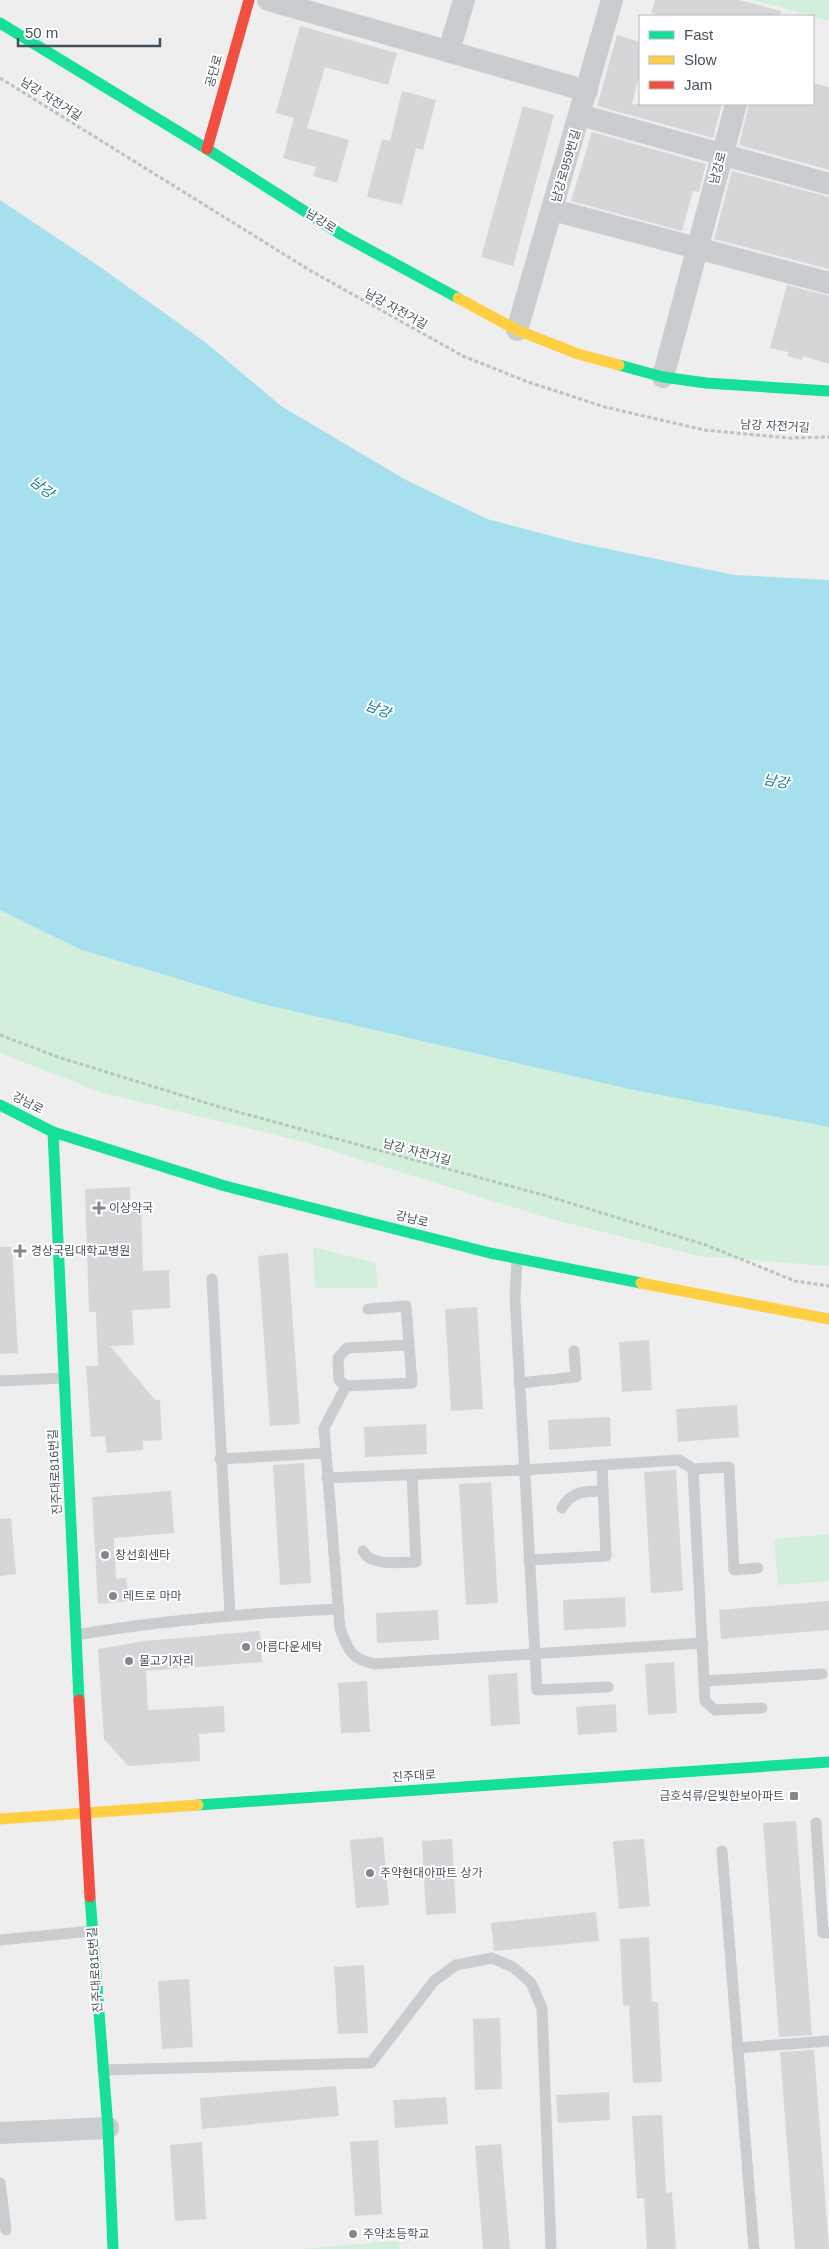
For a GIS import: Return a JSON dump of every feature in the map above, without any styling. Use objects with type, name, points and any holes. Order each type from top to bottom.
[{"type":"street","name":"공단로","points":[[207,149],[248,0]]},
{"type":"street","points":[[268,0],[587,91]]},
{"type":"street","points":[[449,52],[464,0]]},
{"type":"street","name":"남강로959번길","points":[[517,330],[587,91],[611,0]]},
{"type":"street","name":"남강로","points":[[0,23],[207,149],[342,235],[517,330],[578,354],[663,378],[706,383],[829,391]]},
{"type":"street","name":"남강로","points":[[663,378],[736,105]]},
{"type":"street","points":[[580,115],[829,184]]},
{"type":"street","points":[[553,210],[829,284]]},
{"type":"street","name":"강남로","points":[[0,1105],[53,1132],[225,1186],[517,1259],[730,1302],[829,1319]]},
{"type":"street","name":"진주대로816번길","points":[[53,1132],[84,1812]]},
{"type":"street","name":"진주대로","points":[[0,1819],[829,1762]]},
{"type":"street","name":"진주대로815번길","points":[[84,1812],[102,2070],[108,2128],[113,2249]]},
{"type":"street","points":[[0,2133],[108,2128]]},
{"type":"lane","points":[[517,1259],[515,1298],[537,1690],[608,1687]]},
{"type":"lane","points":[[212,1279],[220,1459],[230,1615]]},
{"type":"lane","points":[[368,1309],[406,1306],[412,1383],[346,1386],[339,1380],[338,1358],[348,1348],[408,1345]]},
{"type":"lane","points":[[519,1383],[576,1377],[574,1351]]},
{"type":"lane","points":[[0,1381],[64,1378]]},
{"type":"lane","points":[[346,1386],[324,1428],[340,1629],[349,1651],[356,1658],[375,1664],[703,1643]]},
{"type":"lane","points":[[220,1459],[326,1453]]},
{"type":"lane","points":[[327,1478],[524,1470],[679,1460],[693,1469],[728,1467],[734,1570],[758,1568]]},
{"type":"lane","points":[[529,1560],[606,1556],[602,1465]]},
{"type":"lane","points":[[693,1469],[705,1701],[715,1710],[762,1708]]},
{"type":"lane","points":[[363,1550],[366,1556],[372,1560],[416,1562],[412,1475]]},
{"type":"lane","points":[[562,1508],[566,1502],[580,1492],[603,1491]]},
{"type":"lane","points":[[76,1635],[120,1627],[230,1615],[338,1609]]},
{"type":"lane","points":[[704,1680],[822,1674]]},
{"type":"lane","points":[[816,1823],[823,1933],[829,1933]]},
{"type":"lane","points":[[722,1851],[754,2249]]},
{"type":"lane","points":[[0,1940],[92,1931]]},
{"type":"lane","points":[[102,2070],[371,2063],[434,1981],[456,1964],[492,1958],[513,1967],[531,1984],[542,2008],[552,2249]]},
{"type":"lane","points":[[737,2048],[829,2041]]},
{"type":"lane","points":[[0,2183],[6,2230]]},
{"type":"path","name":"남강 자전거길","points":[[0,78],[311,271],[463,356],[528,382],[605,407],[704,430],[789,438],[829,437]]},
{"type":"path","name":"남강 자전거길","points":[[0,1035],[58,1058],[216,1106],[547,1196],[706,1245],[795,1281],[829,1286]]},
{"type":"green space","points":[[754,0],[829,0],[829,21],[814,17],[814,15],[808,15]]},
{"type":"green space","points":[[0,910],[79,949],[258,1003],[629,1089],[829,1127],[829,1266],[699,1256],[551,1219],[308,1143],[100,1092],[0,1053]]},
{"type":"green space","points":[[313,1247],[376,1263],[378,1288],[315,1288]]},
{"type":"green space","points":[[829,1534],[829,1581],[778,1585],[774,1539]]},
{"type":"green space","points":[[399,2241],[400,2249],[301,2249]]},
{"type":"water","name":"남강","points":[[0,200],[93,262],[205,342],[281,406],[406,480],[487,519],[574,542],[734,575],[829,580],[829,1127],[629,1089],[258,1003],[79,949],[0,910]]},
{"type":"building","points":[[655,0],[739,0],[781,11],[780,15],[659,15],[651,13]]},
{"type":"building","points":[[300,26],[397,53],[388,85],[325,67],[307,128],[349,140],[337,183],[313,176],[316,167],[283,158],[294,118],[276,113]]},
{"type":"building","points":[[617,35],[639,42],[639,77],[632,104],[722,105],[713,138],[597,106]]},
{"type":"building","points":[[814,83],[829,87],[829,170],[739,145],[749,105],[814,105]]},
{"type":"building","points":[[402,91],[436,100],[423,150],[416,148],[402,205],[367,197],[382,139],[390,141]]},
{"type":"building","points":[[523,106],[554,115],[513,266],[481,257]]},
{"type":"building","points":[[592,132],[706,164],[699,192],[693,191],[682,231],[571,201]]},
{"type":"building","points":[[732,171],[829,197],[829,269],[714,239]]},
{"type":"building","points":[[787,285],[829,296],[829,364],[803,356],[802,360],[788,356],[788,352],[770,348]]},
{"type":"building","points":[[130,1187],[130,1203],[141,1202],[143,1271],[169,1270],[170,1308],[132,1310],[134,1345],[110,1346],[155,1400],[160,1400],[162,1440],[143,1441],[143,1450],[107,1453],[105,1436],[91,1437],[86,1366],[98,1366],[96,1312],[89,1312],[85,1189]]},
{"type":"building","points":[[0,1247],[12,1247],[18,1353],[0,1354]]},
{"type":"building","points":[[288,1253],[300,1424],[270,1426],[258,1256]]},
{"type":"building","points":[[477,1307],[483,1409],[451,1411],[445,1309]]},
{"type":"building","points":[[649,1340],[652,1390],[622,1392],[619,1342]]},
{"type":"building","points":[[737,1405],[739,1437],[678,1442],[676,1409]]},
{"type":"building","points":[[610,1417],[611,1446],[549,1450],[548,1420]]},
{"type":"building","points":[[426,1424],[427,1454],[365,1457],[364,1427]]},
{"type":"building","points":[[304,1463],[311,1583],[280,1585],[273,1465]]},
{"type":"building","points":[[676,1470],[683,1591],[651,1593],[644,1472]]},
{"type":"building","points":[[491,1482],[498,1603],[466,1605],[459,1484]]},
{"type":"building","points":[[171,1491],[174,1533],[114,1538],[116,1579],[126,1578],[129,1601],[98,1604],[92,1497]]},
{"type":"building","points":[[11,1518],[16,1574],[0,1576],[0,1519]]},
{"type":"building","points":[[625,1597],[626,1627],[564,1630],[563,1600]]},
{"type":"building","points":[[829,1601],[829,1630],[721,1639],[719,1610]]},
{"type":"building","points":[[438,1610],[439,1640],[377,1643],[376,1613]]},
{"type":"building","points":[[260,1631],[262,1662],[146,1671],[148,1710],[224,1706],[225,1732],[199,1734],[200,1761],[128,1766],[104,1739],[98,1649],[144,1641]]},
{"type":"building","points":[[674,1662],[677,1713],[648,1715],[645,1664]]},
{"type":"building","points":[[517,1673],[520,1724],[491,1726],[488,1675]]},
{"type":"building","points":[[367,1681],[370,1732],[341,1733],[338,1683]]},
{"type":"building","points":[[616,1704],[617,1732],[578,1735],[576,1707]]},
{"type":"building","points":[[796,1821],[812,2035],[779,2037],[763,1823]]},
{"type":"building","name":"주약현대아파트 상가","points":[[383,1837],[389,1905],[356,1908],[350,1840]]},
{"type":"building","points":[[452,1839],[456,1913],[426,1915],[422,1841]]},
{"type":"building","points":[[644,1839],[650,1906],[619,1909],[613,1841]]},
{"type":"building","points":[[596,1912],[599,1941],[494,1951],[491,1923]]},
{"type":"building","points":[[649,1937],[652,2002],[658,2002],[662,2082],[633,2083],[629,2005],[623,2006],[620,1939]]},
{"type":"building","points":[[364,1965],[368,2033],[338,2034],[334,1967]]},
{"type":"building","points":[[189,1979],[193,2047],[162,2049],[158,1981]]},
{"type":"building","points":[[500,2018],[502,2089],[475,2090],[473,2019]]},
{"type":"building","points":[[814,2050],[829,2249],[795,2249],[780,2052]]},
{"type":"building","points":[[336,2086],[339,2116],[202,2129],[200,2098]]},
{"type":"building","points":[[609,2092],[610,2120],[558,2123],[556,2095]]},
{"type":"building","points":[[446,2097],[448,2124],[395,2128],[393,2100]]},
{"type":"building","points":[[662,2115],[666,2193],[672,2192],[676,2249],[647,2249],[644,2198],[637,2198],[632,2116]]},
{"type":"building","points":[[378,2140],[382,2214],[355,2216],[350,2142]]},
{"type":"building","points":[[202,2142],[206,2219],[175,2221],[170,2145]]},
{"type":"building","points":[[501,2144],[510,2249],[483,2249],[475,2146]]},
{"type":"traffic: fast","points":[[0,23],[207,149],[342,235],[458,298]]},
{"type":"traffic: fast","points":[[619,365],[663,377],[706,383],[829,391]]},
{"type":"traffic: fast","points":[[0,1105],[53,1132],[225,1186],[490,1253],[641,1283]]},
{"type":"traffic: fast","points":[[53,1132],[79,1700]]},
{"type":"traffic: fast","points":[[198,1805],[829,1762]]},
{"type":"traffic: fast","points":[[90,1897],[108,2128],[113,2249]]},
{"type":"traffic: slow","points":[[458,298],[517,330],[578,354],[619,365]]},
{"type":"traffic: slow","points":[[641,1283],[829,1319]]},
{"type":"traffic: slow","points":[[0,1819],[198,1805]]},
{"type":"traffic: jam","points":[[207,149],[249,0]]},
{"type":"traffic: jam","points":[[79,1700],[90,1897]]},
{"type":"place","name":"이상약국","points":[[99,1208]]},
{"type":"place","name":"경상국립대학교병원","points":[[20,1251]]},
{"type":"place","name":"창선회센타","points":[[105,1555]]},
{"type":"place","name":"레트로 마마","points":[[113,1596]]},
{"type":"place","name":"아름다운세탁","points":[[246,1647]]},
{"type":"place","name":"물고기자리","points":[[129,1661]]},
{"type":"place","name":"금호석류/은빛한보아파트","points":[[794,1796]]},
{"type":"place","name":"주약현대아파트 상가","points":[[370,1873]]},
{"type":"place","name":"주약초등학교","points":[[353,2234]]}]
